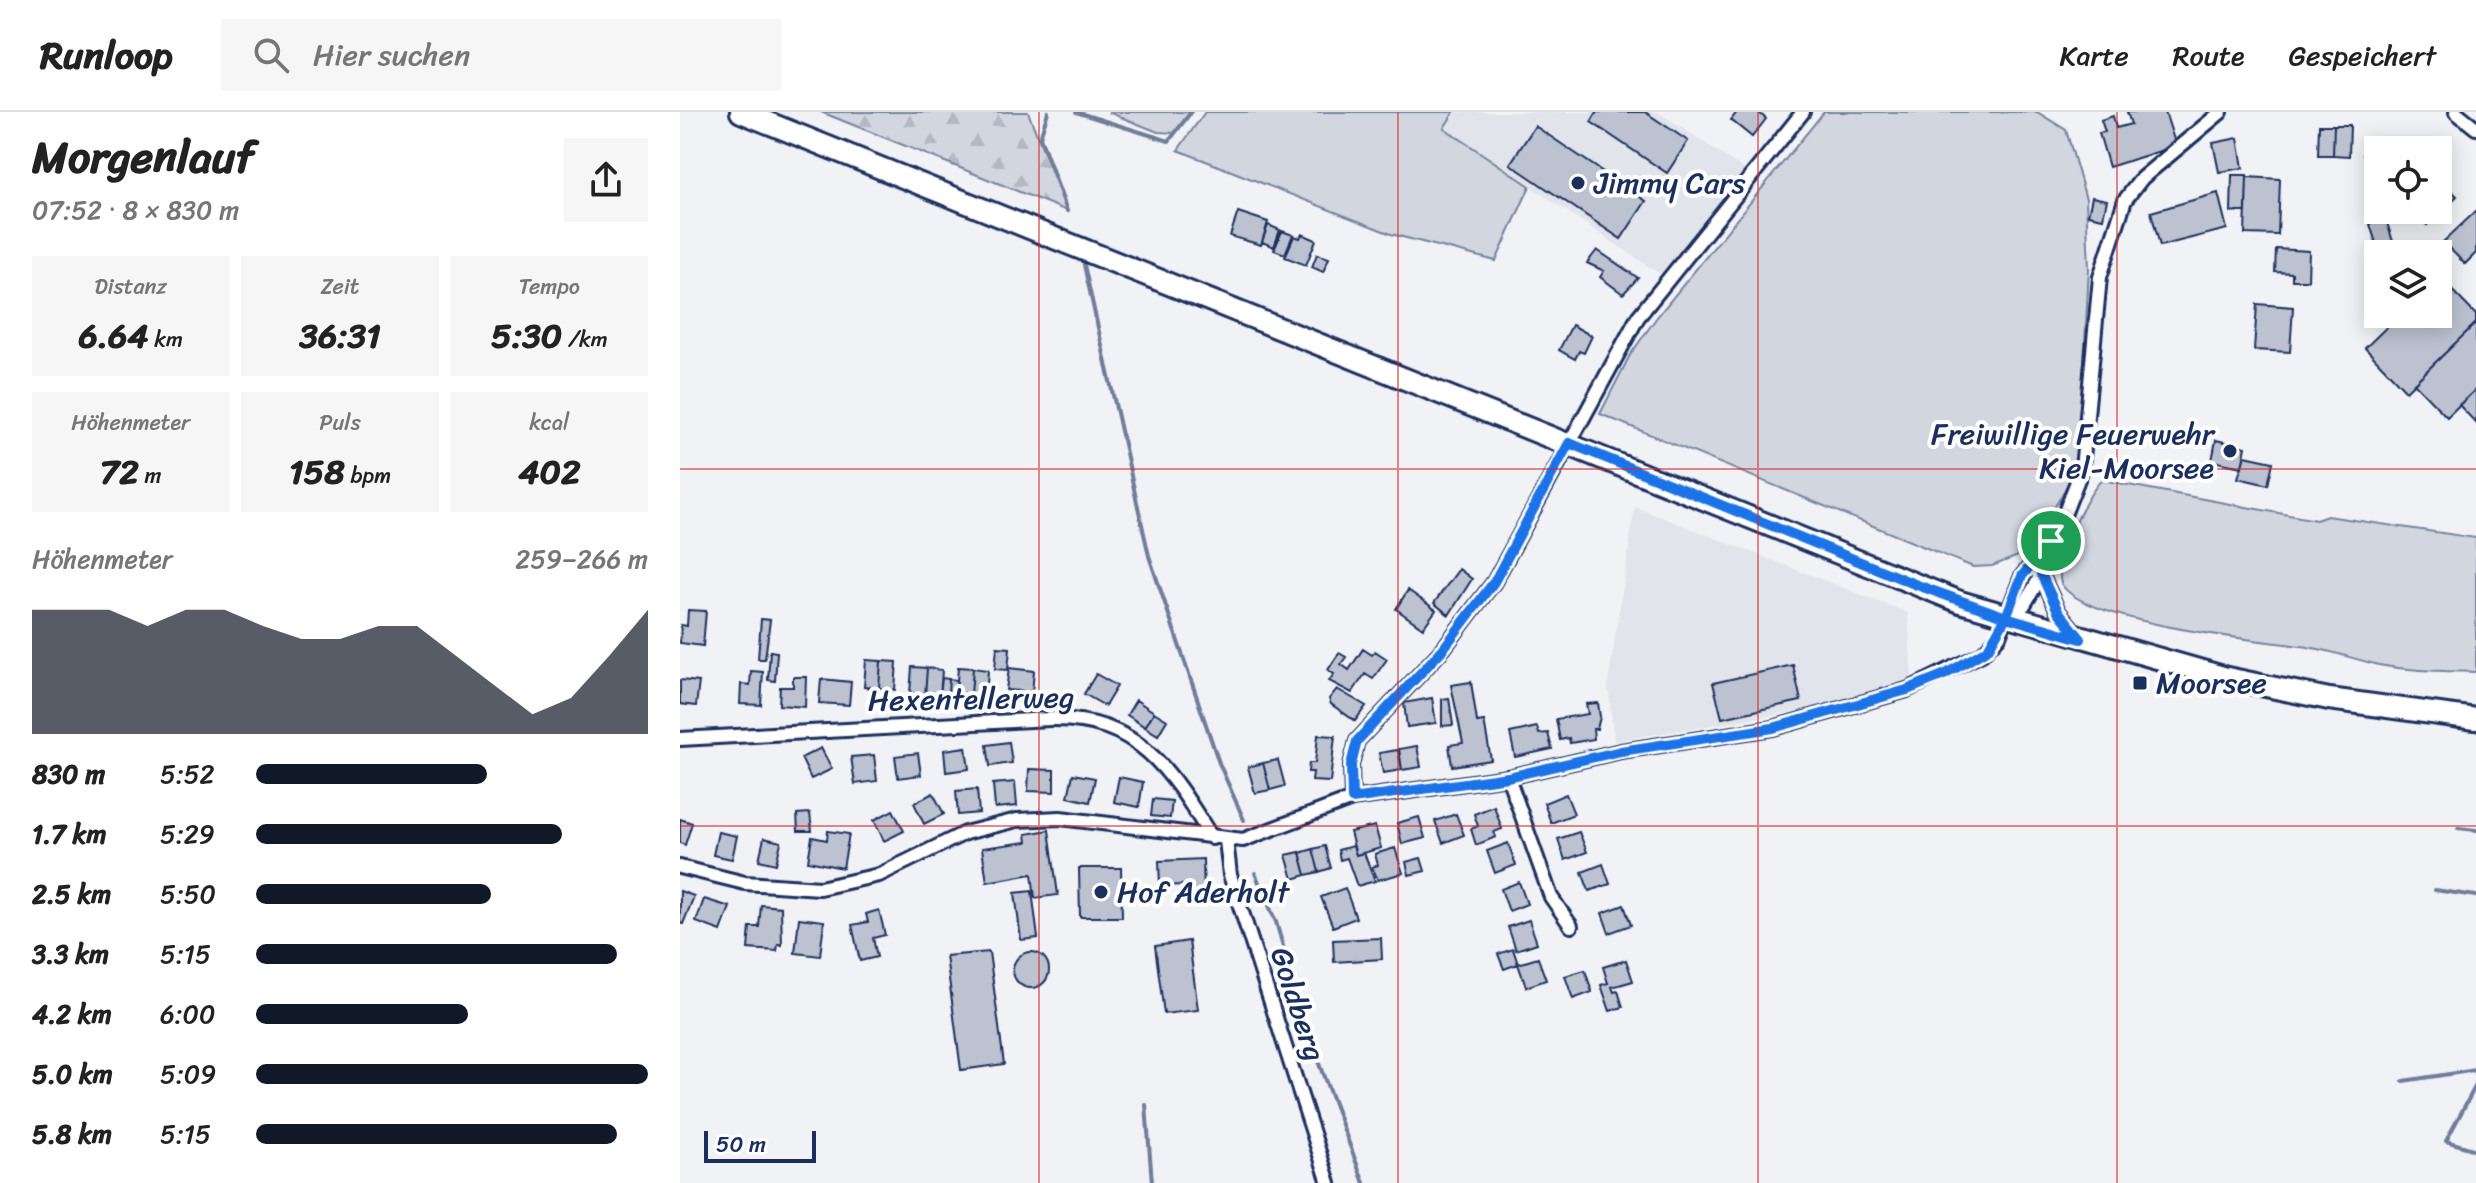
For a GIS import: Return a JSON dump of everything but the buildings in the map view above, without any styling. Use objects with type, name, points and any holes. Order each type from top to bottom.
[{"type":"main road","points":[[741,112],[1917,585],[2006,617],[2269,687],[2476,719]]},
{"type":"street","points":[[1352,799],[1351,765],[1357,741],[1443,649],[1494,582],[1638,317],[1803,112]]},
{"type":"street","points":[[2006,617],[2024,605],[2041,574],[2051,541],[2082,469],[2100,277],[2125,200],[2142,178],[2221,112]]},
{"type":"street","points":[[2456,112],[2476,128]]},
{"type":"street","points":[[680,867],[745,883],[820,888],[879,875],[965,833],[1017,820],[1060,818],[1243,840],[1352,799],[1508,777],[1621,751],[1773,728],[1907,690],[1982,654],[1995,641],[2022,576],[2051,541]]},
{"type":"street","points":[[2041,574],[2058,611],[2081,639]]},
{"type":"street","name":"Hexentellerweg","points":[[680,739],[1050,719],[1087,721],[1124,734],[1158,758],[1174,776],[1212,838]]},
{"type":"street","points":[[1508,777],[1551,897],[1571,926]]},
{"type":"street","name":"Goldberg","points":[[1226,840],[1230,875],[1329,1183]]},
{"type":"shaded area","points":[[1454,112],[1658,112],[1748,172],[1663,276],[1444,128]]},
{"type":"shaded area","points":[[1635,507],[1908,613],[1912,679],[1805,710],[1614,741],[1608,684]]},
{"type":"green space","points":[[821,112],[1028,112],[1067,211]]},
{"type":"green space","points":[[1108,112],[1191,112],[1176,133],[1158,132]]},
{"type":"green space","points":[[1205,112],[1454,112],[1444,128],[1530,186],[1496,261],[1391,234],[1178,150]]},
{"type":"green space","points":[[1824,112],[2037,112],[2066,130],[2086,199],[2089,268],[2080,439],[2068,484],[2029,552],[1992,566],[1973,567],[1600,414],[1630,355],[1657,317]]},
{"type":"green space","points":[[2102,480],[2316,520],[2327,516],[2476,538],[2476,672],[2391,667],[2311,647],[2174,628],[2103,610],[2078,598],[2062,585],[2062,563],[2080,514]]},
{"type":"waterway","points":[[1048,112],[1040,137],[1067,211]]},
{"type":"waterway","points":[[1076,112],[1169,141],[1191,112]]},
{"type":"waterway","points":[[1084,265],[1149,556],[1219,763],[1244,820]]},
{"type":"waterway","points":[[2458,828],[2476,830]]},
{"type":"waterway","points":[[1255,873],[1276,922],[1310,1040],[1364,1183]]},
{"type":"waterway","points":[[2435,890],[2476,896]]},
{"type":"waterway","points":[[2403,1081],[2476,1070]]},
{"type":"waterway","points":[[2476,1085],[2446,1141],[2476,1150]]},
{"type":"waterway","points":[[1146,1105],[1152,1183]]},
{"type":"place","name":"Jimmy Cars","points":[[1578,183]]},
{"type":"place","name":"Freiwillige Feuerwehr Kiel-Moorsee","points":[[2230,451]]},
{"type":"place","name":"Moorsee","points":[[2140,683]]},
{"type":"place","name":"Hof Aderholt","points":[[1101,892]]},
{"type":"route","points":[[2051,541],[2022,576],[2006,617],[1917,585],[1569,443],[1494,582],[1443,649],[1369,724],[1357,741],[1351,765],[1352,799],[1508,777],[1621,751],[1773,728],[1907,690],[1946,674],[1988,649],[1999,636],[2006,617],[2081,639],[2058,611],[2041,574],[2051,541]]}]
